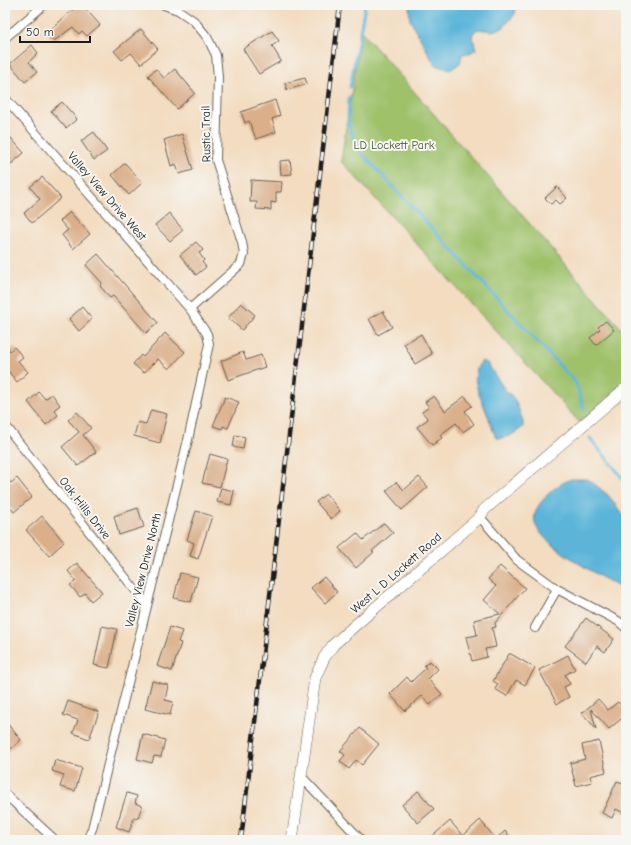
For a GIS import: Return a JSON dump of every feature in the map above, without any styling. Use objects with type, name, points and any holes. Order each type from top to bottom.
[{"type":"main road","name":"West L D Lockett Road","points":[[292,840],[315,678],[324,658],[333,645],[480,518],[484,510],[626,388]]},
{"type":"street","points":[[5,38],[44,5]]},
{"type":"street","name":"Rustic Trail","points":[[164,5],[178,10],[194,22],[208,37],[216,55],[218,77],[216,160],[242,242],[244,254],[241,264],[190,309]]},
{"type":"street","name":"Valley View Drive West","points":[[5,98],[190,309]]},
{"type":"street","name":"Valley View Drive North","points":[[87,840],[92,829],[188,440],[209,344],[207,334],[190,309]]},
{"type":"street","name":"Oak Hills Drive","points":[[5,425],[147,605]]},
{"type":"street","points":[[480,518],[517,560],[557,589],[618,621],[626,628]]},
{"type":"street","points":[[535,628],[557,589]]},
{"type":"street","points":[[301,776],[361,840]]},
{"type":"street","points":[[5,794],[56,840]]},
{"type":"green space","name":"LD Lockett Park","points":[[361,31],[626,334],[626,382],[580,423],[341,161]]},
{"type":"water","points":[[409,5],[516,5],[515,14],[503,28],[492,31],[477,29],[472,35],[476,49],[470,53],[462,54],[460,63],[450,70],[435,65],[410,20]]},
{"type":"water","points":[[482,361],[487,363],[505,390],[512,396],[516,402],[523,421],[523,427],[507,437],[496,438],[476,386],[476,373]]},
{"type":"water","points":[[571,479],[588,479],[608,495],[626,519],[626,591],[561,551],[540,532],[535,523],[536,511],[542,501],[555,488]]},
{"type":"building","points":[[78,5],[82,5],[100,25],[87,36],[82,31],[79,34],[73,27],[54,41],[47,33]]},
{"type":"building","points":[[141,29],[158,49],[141,64],[131,53],[122,60],[114,51]]},
{"type":"building","points":[[272,31],[279,41],[272,46],[281,61],[259,74],[243,49]]},
{"type":"building","points":[[32,45],[38,53],[29,62],[37,72],[25,82],[10,64]]},
{"type":"building","points":[[156,69],[164,78],[175,69],[195,93],[177,109],[148,76]]},
{"type":"building","points":[[305,78],[307,84],[287,90],[285,83]]},
{"type":"building","points":[[275,100],[280,116],[272,119],[276,132],[256,139],[249,121],[245,123],[241,112]]},
{"type":"building","points":[[62,102],[77,119],[66,128],[51,111]]},
{"type":"building","points":[[5,131],[24,153],[5,169]]},
{"type":"building","points":[[94,132],[107,151],[94,160],[81,141]]},
{"type":"building","points":[[182,134],[193,170],[179,174],[176,164],[171,166],[164,140]]},
{"type":"building","points":[[290,160],[292,174],[281,175],[280,161]]},
{"type":"building","points":[[125,163],[142,183],[129,195],[112,175]]},
{"type":"building","points":[[42,177],[61,198],[32,223],[24,213],[40,199],[30,187]]},
{"type":"building","points":[[251,180],[282,182],[281,192],[276,192],[276,203],[271,202],[271,210],[256,209],[257,202],[250,202]]},
{"type":"building","points":[[557,187],[567,198],[560,204],[556,200],[551,204],[545,198]]},
{"type":"building","points":[[70,212],[90,234],[73,249],[62,235],[68,230],[60,221]]},
{"type":"building","points":[[169,213],[183,230],[170,241],[155,225]]},
{"type":"building","points":[[196,242],[203,250],[199,253],[204,260],[202,262],[206,267],[196,275],[180,255]]},
{"type":"building","points":[[98,254],[158,323],[146,333],[113,296],[110,298],[100,286],[102,283],[86,265]]},
{"type":"building","points":[[241,303],[255,315],[242,330],[228,318]]},
{"type":"building","points":[[82,307],[92,319],[79,331],[69,319]]},
{"type":"building","points":[[383,311],[392,327],[378,335],[369,319]]},
{"type":"building","points":[[606,321],[614,330],[596,345],[590,338],[600,329],[598,327]]},
{"type":"building","points":[[165,333],[185,352],[169,369],[158,359],[144,373],[133,364],[141,355],[143,357]]},
{"type":"building","points":[[421,334],[432,354],[415,364],[404,344]]},
{"type":"building","points":[[5,344],[10,351],[14,347],[23,357],[18,361],[28,372],[17,382],[5,367]]},
{"type":"building","points":[[243,352],[246,360],[261,355],[265,367],[228,380],[221,361]]},
{"type":"building","points":[[39,392],[45,399],[52,394],[60,405],[54,410],[58,415],[46,425],[28,402]]},
{"type":"building","points":[[434,396],[445,411],[465,396],[472,406],[465,411],[474,424],[463,432],[456,423],[440,435],[442,438],[432,445],[417,427],[428,419],[422,412],[429,407],[425,402]]},
{"type":"building","points":[[225,397],[239,402],[228,428],[223,426],[222,429],[213,426]]},
{"type":"building","points":[[151,410],[167,414],[160,443],[134,436],[138,422],[146,424]]},
{"type":"building","points":[[77,412],[91,428],[83,435],[96,452],[78,466],[62,447],[79,432],[68,420]]},
{"type":"building","points":[[235,435],[245,437],[243,449],[233,447]]},
{"type":"building","points":[[210,454],[227,459],[220,487],[202,483]]},
{"type":"building","points":[[5,475],[11,483],[17,478],[32,497],[14,512],[5,501]]},
{"type":"building","points":[[419,477],[428,487],[402,510],[386,491],[396,482],[404,490]]},
{"type":"building","points":[[221,488],[234,491],[231,505],[217,502]]},
{"type":"building","points":[[326,494],[340,511],[331,519],[316,502]]},
{"type":"building","points":[[138,508],[144,527],[119,535],[114,516]]},
{"type":"building","points":[[196,511],[212,516],[198,559],[190,556],[194,543],[187,540]]},
{"type":"building","points":[[42,516],[64,542],[49,556],[26,530]]},
{"type":"building","points":[[384,523],[393,533],[372,551],[374,552],[356,568],[339,548],[357,533],[363,540]]},
{"type":"building","points":[[77,563],[102,592],[91,601],[85,593],[80,597],[70,585],[76,581],[68,571]]},
{"type":"building","points":[[500,566],[525,588],[495,623],[496,627],[492,628],[496,647],[485,649],[487,657],[472,661],[466,637],[477,635],[474,620],[500,614],[484,600],[496,586],[488,579]]},
{"type":"building","points":[[180,573],[198,577],[191,602],[174,598]]},
{"type":"building","points":[[324,577],[337,592],[325,603],[311,588]]},
{"type":"building","points":[[586,618],[614,639],[605,652],[597,646],[586,662],[565,646]]},
{"type":"building","points":[[102,626],[117,629],[109,668],[94,665]]},
{"type":"building","points":[[170,627],[182,631],[178,642],[181,643],[172,671],[157,666]]},
{"type":"building","points":[[509,654],[535,668],[525,685],[516,680],[507,696],[495,689],[498,684],[493,681]]},
{"type":"building","points":[[568,655],[575,669],[565,675],[570,684],[564,687],[569,697],[557,704],[539,670]]},
{"type":"building","points":[[430,661],[438,669],[428,679],[442,694],[430,705],[422,696],[405,711],[390,694],[407,677],[411,682],[426,668],[424,666]]},
{"type":"building","points":[[152,681],[168,685],[165,700],[173,702],[170,715],[145,709]]},
{"type":"building","points":[[598,699],[608,710],[618,702],[626,711],[626,715],[609,729],[591,709],[596,729],[582,713]]},
{"type":"building","points":[[68,701],[99,712],[89,739],[73,733],[78,720],[63,715]]},
{"type":"building","points":[[5,721],[21,740],[5,754]]},
{"type":"building","points":[[360,728],[379,744],[362,765],[356,760],[349,769],[340,761],[345,755],[340,751]]},
{"type":"building","points":[[143,734],[165,740],[161,757],[154,756],[152,763],[137,759]]},
{"type":"building","points":[[599,741],[606,772],[590,776],[592,782],[576,786],[570,763],[585,759],[582,745]]},
{"type":"building","points":[[55,760],[82,768],[75,791],[60,787],[64,775],[52,771]]},
{"type":"building","points":[[617,781],[626,784],[626,814],[616,809],[612,818],[602,813]]},
{"type":"building","points":[[418,791],[434,809],[418,823],[402,805]]},
{"type":"building","points":[[127,793],[137,796],[135,803],[142,806],[138,818],[134,817],[129,832],[116,827]]},
{"type":"building","points":[[480,820],[496,839],[505,831],[513,840],[428,840],[450,821],[463,836]]},
{"type":"waterway","points":[[350,87],[365,5]]},
{"type":"waterway","points":[[349,97],[348,122],[357,148],[576,383],[584,410]]},
{"type":"waterway","points":[[590,438],[626,482]]},
{"type":"railway","points":[[241,840],[340,5]]}]
